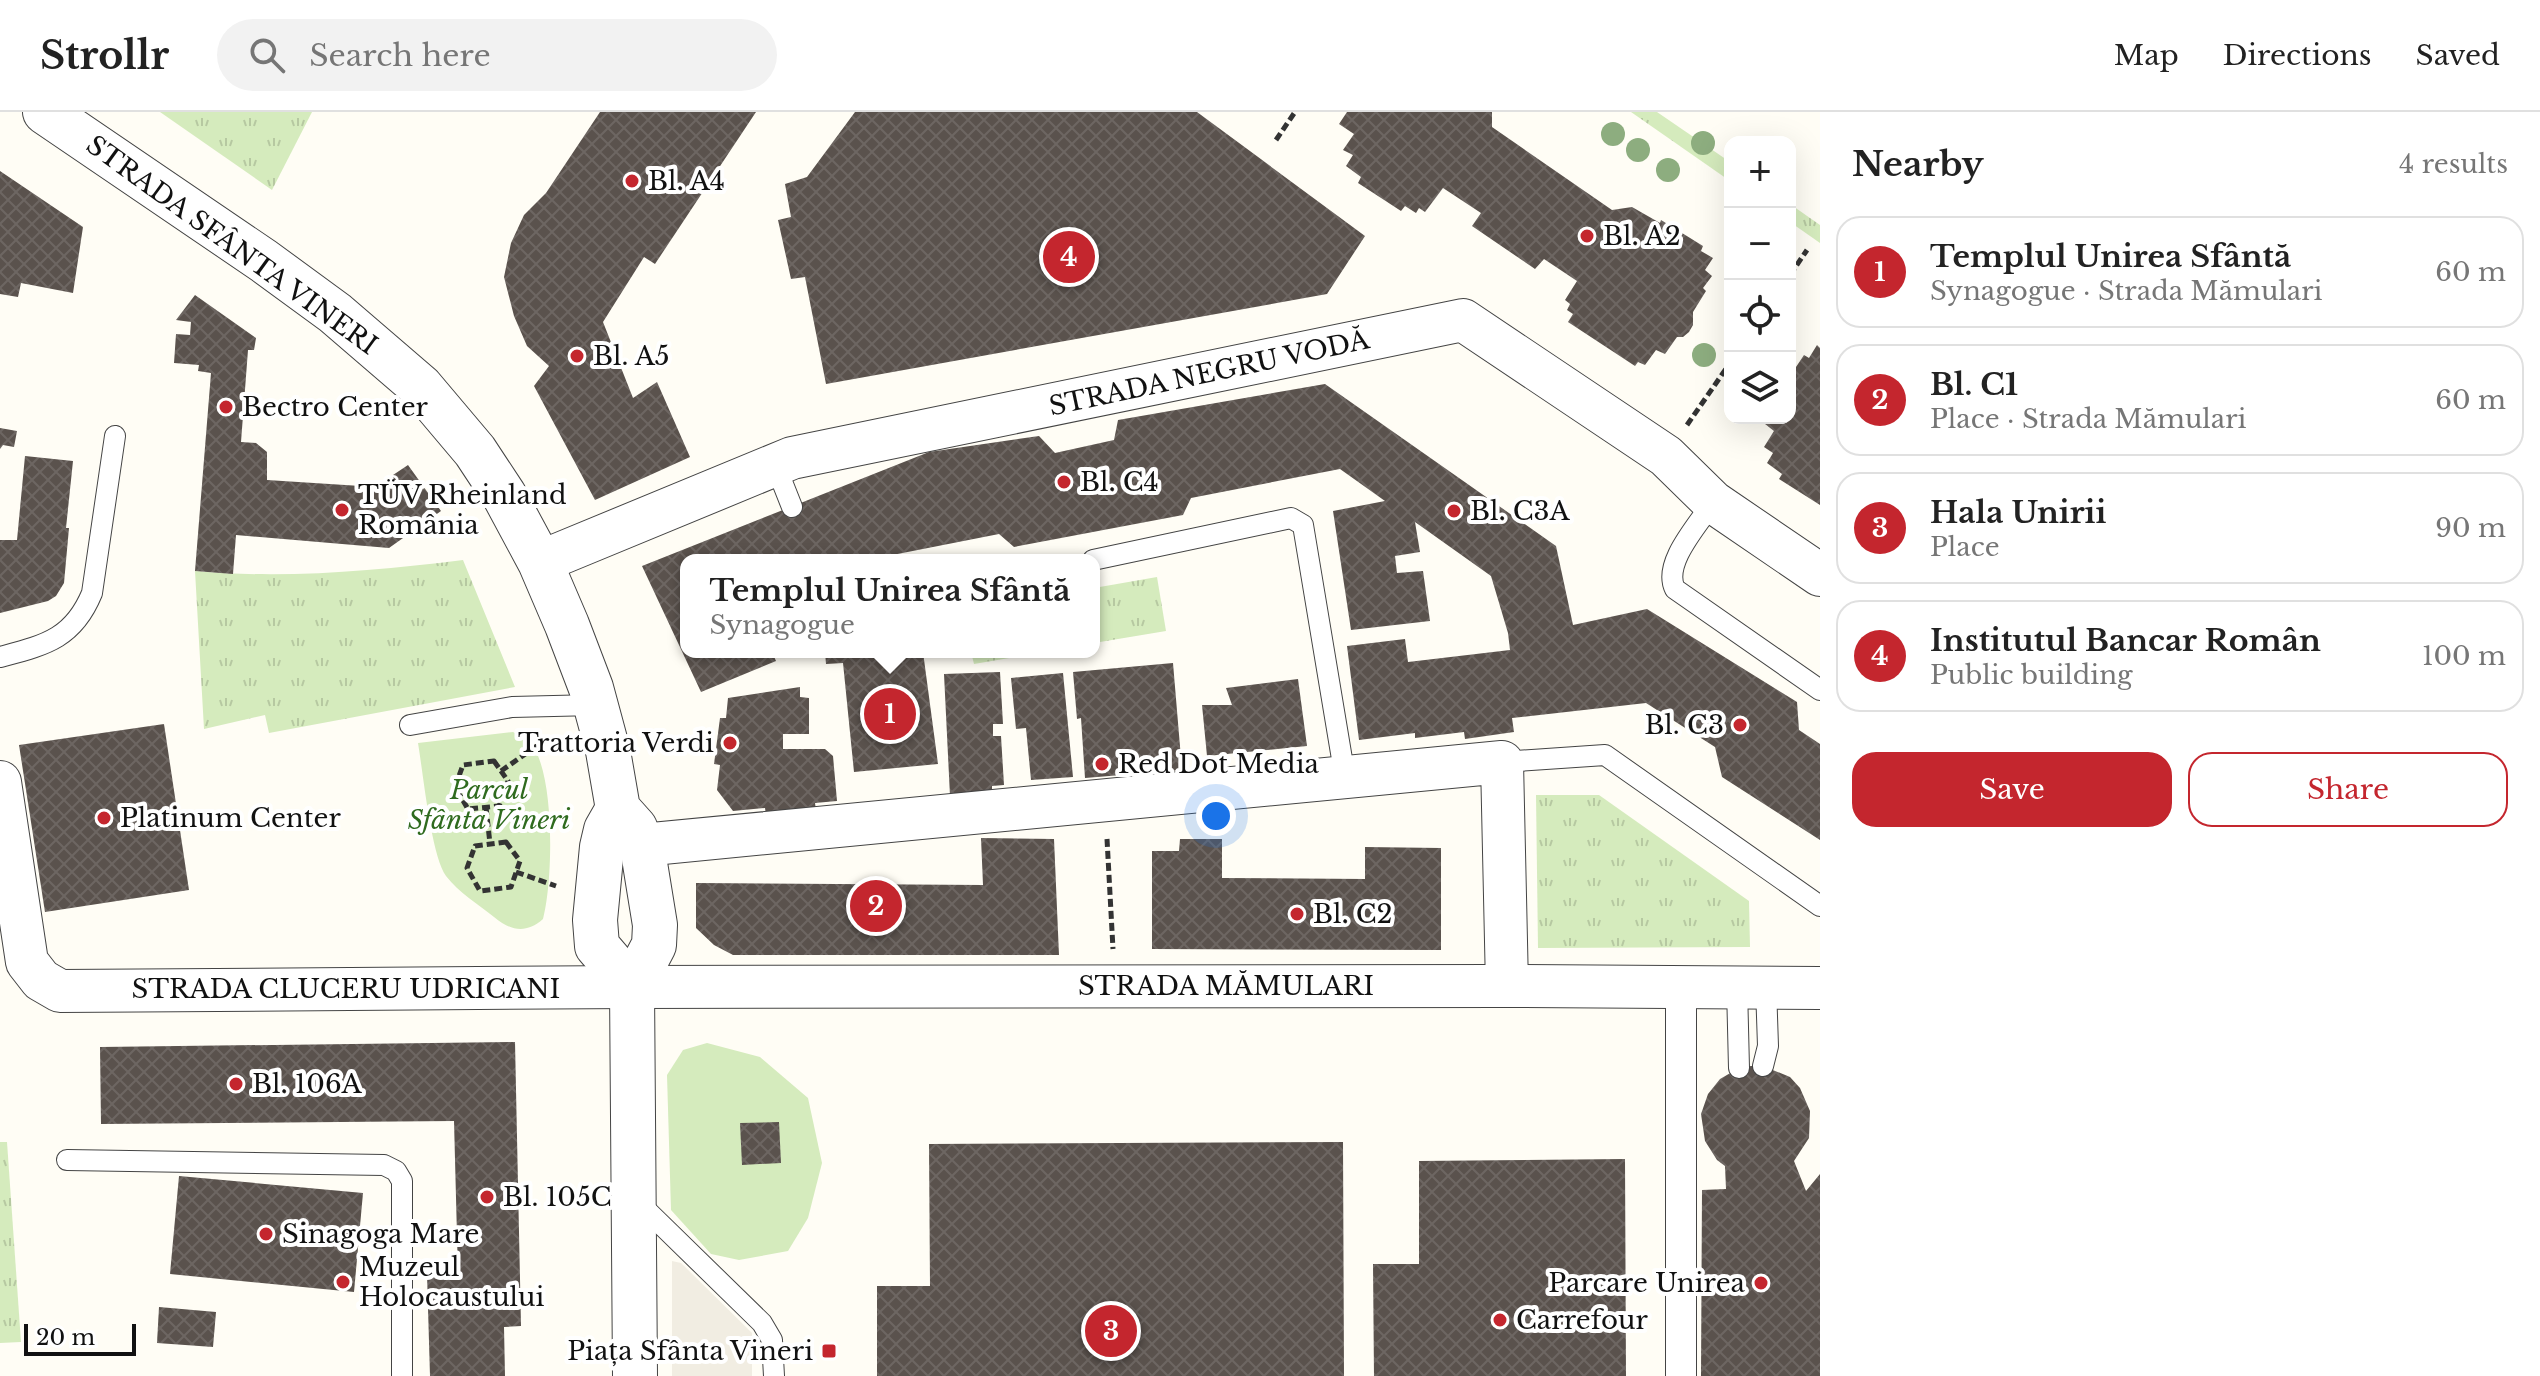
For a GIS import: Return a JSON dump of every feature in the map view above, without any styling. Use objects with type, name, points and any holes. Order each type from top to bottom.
[{"type":"street","name":"STRADA SFÂNTA VINERI","points":[[45,112],[276,270],[380,350],[421,387],[475,451],[504,495],[540,562],[567,625],[595,705],[608,751],[618,809],[635,828],[642,845],[655,925],[654,945],[632,987],[635,1376]]},
{"type":"street","name":"STRADA NEGRU VODĂ","points":[[540,562],[792,458],[1463,320],[1666,456],[1713,502],[1820,575]]},
{"type":"street","points":[[642,845],[1502,762],[1507,986]]},
{"type":"street","name":"STRADA CLUCERU UDRICANI","points":[[0,782],[27,962],[41,980],[60,991],[632,987]]},
{"type":"street","points":[[618,809],[606,830],[602,847],[595,920],[597,946],[632,987]]},
{"type":"street","name":"STRADA MĂMULARI","points":[[632,987],[1820,988]]},
{"type":"street","points":[[1681,987],[1681,1376]]},
{"type":"lane","points":[[0,657],[55,640],[85,611],[92,593],[115,436]]},
{"type":"lane","points":[[775,464],[792,507]]},
{"type":"lane","points":[[1713,502],[1674,561],[1671,582],[1675,589],[1820,690]]},
{"type":"lane","points":[[1100,559],[1291,518],[1298,520],[1303,525],[1345,777]]},
{"type":"lane","points":[[410,725],[512,707],[595,705]]},
{"type":"lane","points":[[1502,762],[1605,755],[1820,906]]},
{"type":"lane","points":[[1752,987],[1768,1046],[1763,1066]]},
{"type":"lane","points":[[1739,1068],[1752,987]]},
{"type":"lane","points":[[67,1160],[384,1165],[396,1171],[402,1181],[402,1376]]},
{"type":"lane","points":[[635,1198],[762,1323],[772,1340],[774,1376]]},
{"type":"path","points":[[1276,140],[1295,112]]},
{"type":"path","points":[[1796,266],[1807,250]]},
{"type":"path","points":[[1666,456],[1724,372]]},
{"type":"path","points":[[501,771],[541,743]]},
{"type":"path","points":[[494,761],[501,771],[508,781],[499,806],[468,809],[455,787],[463,765],[494,761]]},
{"type":"path","points":[[1105,799],[1115,986]]},
{"type":"path","points":[[486,807],[490,844]]},
{"type":"path","points":[[506,842],[520,861],[516,872],[511,887],[480,891],[467,868],[475,846],[506,842]]},
{"type":"path","points":[[516,872],[556,886]]},
{"type":"green space","points":[[160,112],[312,112],[272,190]]},
{"type":"green space","points":[[1631,112],[1657,112],[1724,158],[1724,177]]},
{"type":"green space","points":[[1796,208],[1820,225],[1820,243],[1796,226]]},
{"type":"green space","points":[[463,560],[515,687],[269,733],[265,715],[204,729],[195,571],[329,573]]},
{"type":"green space","points":[[1157,577],[1166,631],[1100,642],[1100,587]]},
{"type":"green space","points":[[972,658],[1010,658],[974,664]]},
{"type":"green space","name":"Parcul Sfânta Vineri","points":[[513,732],[529,741],[538,755],[548,800],[550,827],[549,880],[543,919],[525,929],[512,928],[500,922],[446,876],[432,832],[418,743]]},
{"type":"green space","points":[[1536,795],[1599,795],[1749,901],[1750,947],[1538,948]]},
{"type":"green space","points":[[707,1043],[760,1057],[808,1098],[822,1163],[808,1218],[788,1251],[739,1260],[711,1254],[671,1210],[667,1075],[683,1050]]},
{"type":"green space","points":[[0,1142],[7,1142],[21,1342],[0,1343]]},
{"type":"shaded area","points":[[672,1261],[681,1263],[752,1333],[752,1376],[672,1376]]},
{"type":"building","name":"Bl. A5","points":[[600,112],[756,112],[655,264],[644,257],[603,322],[633,398],[657,382],[690,457],[595,500],[534,386],[549,366],[527,346],[514,316],[504,277],[511,243],[524,215],[546,193]]},
{"type":"building","points":[[855,112],[1197,112],[1365,236],[1327,294],[826,384],[805,277],[791,279],[778,220],[791,217],[785,184],[807,177]]},
{"type":"building","name":"Bl. A2","points":[[1347,112],[1492,112],[1492,127],[1612,210],[1632,207],[1660,223],[1661,220],[1703,246],[1701,251],[1713,258],[1705,270],[1712,276],[1693,312],[1693,325],[1689,332],[1677,337],[1665,354],[1656,350],[1645,365],[1638,362],[1635,366],[1568,322],[1573,314],[1567,310],[1570,304],[1565,300],[1577,281],[1544,259],[1535,269],[1472,226],[1481,213],[1443,188],[1425,212],[1419,208],[1416,213],[1405,206],[1401,211],[1358,183],[1361,177],[1346,166],[1353,155],[1343,150],[1354,134],[1339,124]]},
{"type":"building","points":[[0,171],[83,227],[73,293],[21,283],[18,297],[0,294]]},
{"type":"building","name":"Bectro Center","points":[[195,295],[256,338],[254,350],[248,350],[241,442],[256,443],[267,452],[267,480],[392,488],[393,475],[408,465],[441,511],[389,548],[236,535],[233,574],[195,571],[211,373],[198,371],[199,365],[174,363],[176,334],[190,335],[191,322],[176,320]]},
{"type":"building","points":[[1817,345],[1820,348],[1820,505],[1779,479],[1782,474],[1767,463],[1773,453],[1764,447],[1774,431],[1765,424],[1796,424],[1796,367],[1804,355],[1809,358]]},
{"type":"building","points":[[1325,384],[1556,546],[1573,625],[1647,609],[1797,702],[1799,730],[1820,744],[1820,840],[1722,777],[1715,747],[1646,703],[1512,718],[1514,732],[1465,739],[1464,732],[1415,738],[1415,733],[1359,740],[1347,646],[1405,639],[1408,662],[1510,650],[1491,576],[1415,522],[1420,552],[1395,556],[1397,573],[1423,571],[1430,621],[1351,630],[1333,511],[1385,501],[1340,469],[1191,498],[1183,515],[1014,547],[999,534],[897,554],[680,554],[680,647],[642,566],[929,452],[1039,436],[1055,453],[1114,440],[1118,420]]},
{"type":"building","points":[[0,428],[17,431],[14,447],[3,445],[0,449]]},
{"type":"building","points":[[25,456],[73,461],[64,583],[56,596],[48,601],[0,613],[0,540],[17,540]]},
{"type":"building","points":[[685,658],[775,658],[776,661],[701,692]]},
{"type":"building","points":[[826,658],[924,658],[938,764],[854,772],[843,663],[826,664]]},
{"type":"building","points":[[1173,663],[1182,770],[1085,778],[1081,718],[1077,719],[1073,672]]},
{"type":"building","points":[[1000,672],[1003,724],[993,724],[993,736],[1001,736],[1004,785],[992,786],[992,794],[950,796],[944,674]]},
{"type":"building","points":[[1063,673],[1073,777],[1031,780],[1026,728],[1016,729],[1011,678]]},
{"type":"building","points":[[1298,679],[1307,746],[1207,756],[1202,705],[1232,705],[1226,688]]},
{"type":"building","points":[[800,687],[800,697],[809,698],[809,734],[783,734],[783,749],[825,749],[833,756],[837,801],[815,803],[816,810],[766,815],[765,808],[733,811],[717,790],[720,765],[714,764],[720,718],[726,718],[728,698]]},
{"type":"building","name":"Platinum Center","points":[[164,724],[189,890],[45,912],[19,745]]},
{"type":"building","points":[[981,838],[1054,839],[1059,955],[733,955],[714,945],[696,928],[696,883],[983,885]]},
{"type":"building","name":"Bl. C2","points":[[1180,839],[1222,839],[1222,878],[1365,879],[1365,847],[1441,848],[1441,950],[1152,949],[1152,851],[1179,851]]},
{"type":"building","points":[[515,1042],[521,1326],[504,1327],[505,1376],[430,1376],[427,1274],[458,1274],[454,1121],[101,1124],[100,1047]]},
{"type":"building","name":"Parcare Unirea","points":[[1763,1066],[1790,1077],[1800,1088],[1810,1111],[1809,1138],[1794,1161],[1806,1191],[1820,1174],[1820,1376],[1701,1376],[1702,1190],[1726,1189],[1725,1166],[1717,1160],[1705,1141],[1701,1114],[1708,1094],[1720,1079],[1739,1068]]},
{"type":"building","points":[[779,1122],[781,1163],[742,1165],[740,1123]]},
{"type":"building","points":[[1343,1142],[1344,1376],[877,1376],[877,1286],[930,1286],[929,1144]]},
{"type":"building","points":[[1625,1159],[1626,1376],[1374,1376],[1373,1264],[1419,1264],[1419,1161]]},
{"type":"building","name":"Sinagoga Mare","points":[[179,1176],[363,1193],[354,1292],[170,1274]]},
{"type":"building","points":[[159,1307],[216,1312],[213,1347],[157,1343]]},
{"type":"place","name":"Bl. A4","points":[[632,181]]},
{"type":"place","name":"Bl. A2","points":[[1587,236]]},
{"type":"place","name":"Institutul Bancar Român","points":[[1069,257]]},
{"type":"place","name":"Bl. A5","points":[[577,356]]},
{"type":"place","name":"Bectro Center","points":[[226,407]]},
{"type":"place","name":"Bl. C4","points":[[1064,482]]},
{"type":"place","name":"TÜV Rheinland România","points":[[342,510]]},
{"type":"place","name":"Bl. C3A","points":[[1454,511]]},
{"type":"place","name":"Templul Unirea Sfântă","points":[[890,714]]},
{"type":"place","name":"Bl. C3","points":[[1740,725]]},
{"type":"place","name":"Trattoria Verdi","points":[[730,743]]},
{"type":"place","name":"Red Dot Media","points":[[1102,764]]},
{"type":"place","name":"Platinum Center","points":[[104,818]]},
{"type":"place","name":"Bl. C1","points":[[876,906]]},
{"type":"place","name":"Bl. C2","points":[[1297,914]]},
{"type":"place","name":"Bl. 106A","points":[[236,1084]]},
{"type":"place","name":"Bl. 105C","points":[[487,1197]]},
{"type":"place","name":"Sinagoga Mare","points":[[266,1234]]},
{"type":"place","name":"Muzeul Holocaustului","points":[[343,1282]]},
{"type":"place","name":"Parcare Unirea","points":[[1761,1283]]},
{"type":"place","name":"Carrefour","points":[[1500,1320]]},
{"type":"place","name":"Hala Unirii","points":[[1111,1331]]},
{"type":"place","name":"Piața Sfânta Vineri","points":[[829,1351]]}]
